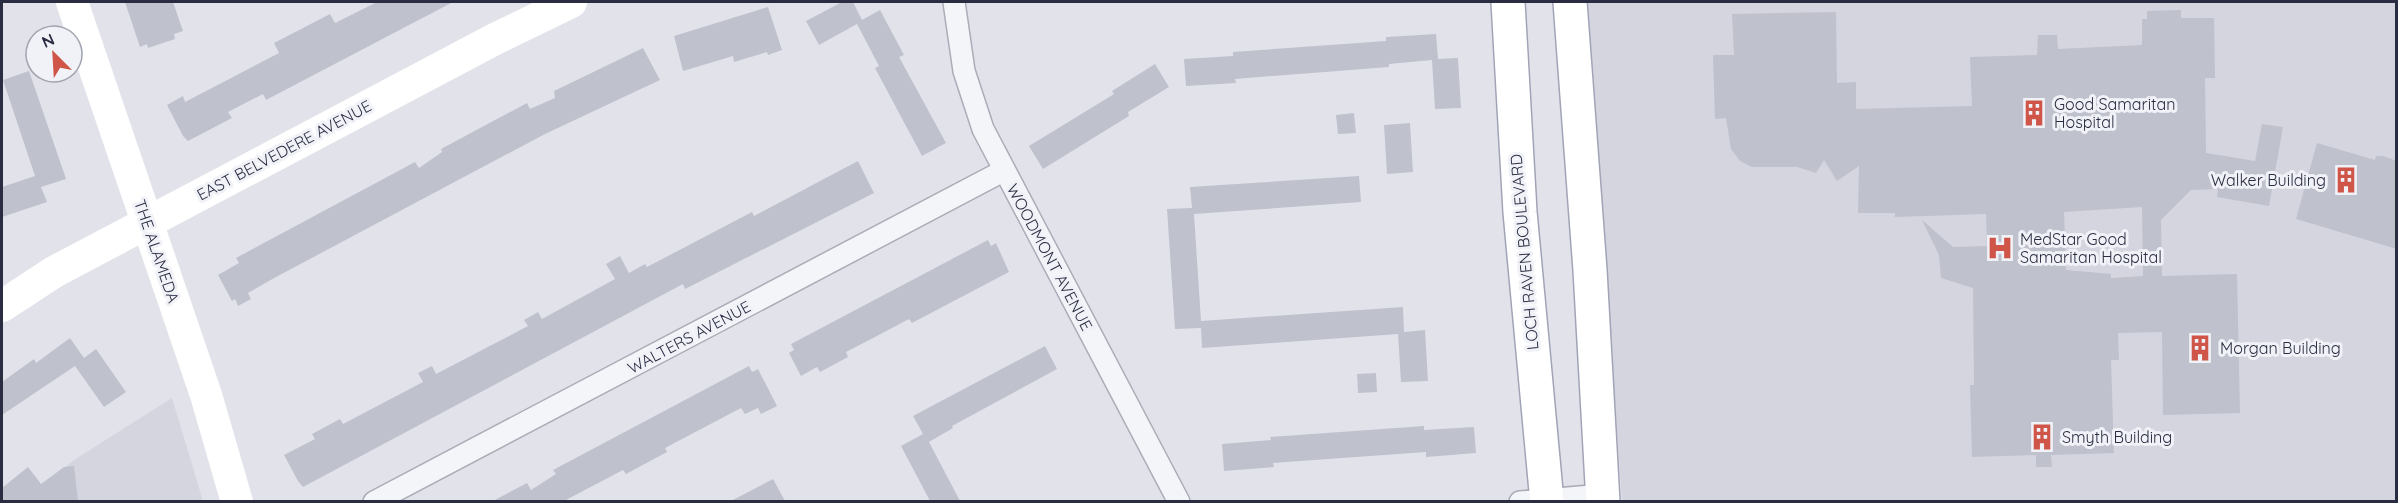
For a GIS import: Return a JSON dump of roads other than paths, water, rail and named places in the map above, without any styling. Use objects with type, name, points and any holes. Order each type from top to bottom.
[{"type":"main road","name":"THE ALAMEDA","points":[[72,2],[206,395],[237,501]]},
{"type":"main road","name":"EAST BELVEDERE AVENUE","points":[[2,306],[54,272],[485,44],[571,2]]},
{"type":"main road","name":"LOCH RAVEN BOULEVARD","points":[[1508,2],[1538,501]]},
{"type":"main road","points":[[1570,2],[1590,270],[1603,498]]},
{"type":"street","name":"WOODMONT AVENUE","points":[[954,2],[959,47],[972,98],[1003,171],[1179,501]]},
{"type":"street","name":"WALTERS AVENUE","points":[[384,499],[1003,171]]},
{"type":"street","points":[[1538,501],[1603,498]]},
{"type":"place","name":"Good Samaritan Hospital","points":[[2034,113]]},
{"type":"place","name":"Walker Building","points":[[2346,180]]},
{"type":"place","name":"MedStar Good Samaritan Hospital","points":[[2000,248]]},
{"type":"place","name":"Morgan Building","points":[[2200,348]]},
{"type":"place","name":"Smyth Building","points":[[2042,437]]}]
